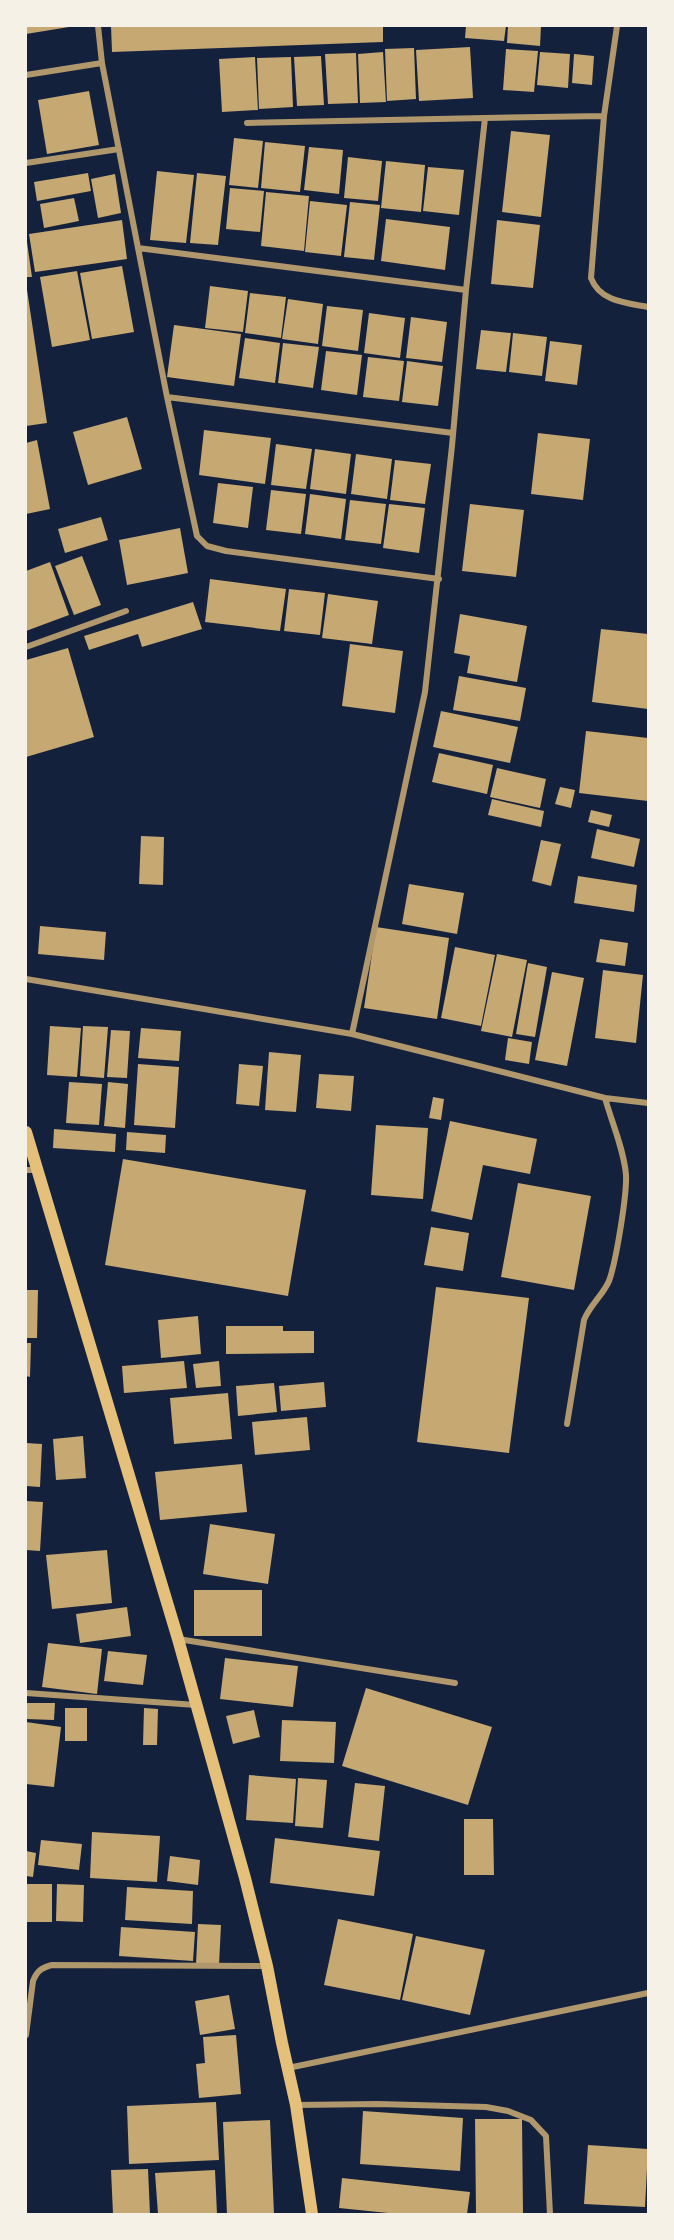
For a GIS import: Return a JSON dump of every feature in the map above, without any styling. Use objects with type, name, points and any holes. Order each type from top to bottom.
[{"type":"main road","points":[[26,1132],[32,1170],[178,1639],[221,1788],[267,1966],[296,2105],[312,2214]]},
{"type":"street","points":[[98,26],[102,63],[167,397],[197,536],[207,546],[226,551],[439,579]]},
{"type":"street","points":[[617,26],[604,116],[591,278],[597,289],[604,295],[648,307]]},
{"type":"street","points":[[26,75],[102,63]]},
{"type":"street","points":[[247,123],[604,116]]},
{"type":"street","points":[[352,1034],[419,727],[439,579],[466,290],[485,118]]},
{"type":"street","points":[[26,163],[119,149]]},
{"type":"street","points":[[138,248],[466,290]]},
{"type":"street","points":[[167,397],[453,433]]},
{"type":"street","points":[[26,646],[126,611]]},
{"type":"street","points":[[26,979],[352,1034],[605,1098],[648,1103]]},
{"type":"street","points":[[567,1424],[584,1320],[603,1291],[610,1275],[626,1189],[624,1163],[605,1098]]},
{"type":"street","points":[[178,1639],[455,1683]]},
{"type":"street","points":[[26,1694],[196,1705]]},
{"type":"street","points":[[26,2035],[33,1981],[36,1973],[52,1965],[267,1966]]},
{"type":"street","points":[[288,2067],[648,1993]]},
{"type":"street","points":[[296,2105],[378,2104],[486,2107],[508,2111],[531,2120],[542,2130],[547,2142],[550,2214]]},
{"type":"building","points":[[26,26],[69,26],[69,27],[26,34]]},
{"type":"building","points":[[111,26],[383,26],[383,42],[112,52]]},
{"type":"building","points":[[466,26],[506,26],[504,41],[465,38]]},
{"type":"building","points":[[508,26],[541,26],[540,46],[507,43]]},
{"type":"building","points":[[470,47],[473,98],[419,101],[416,50]]},
{"type":"building","points":[[414,48],[416,99],[387,101],[385,49]]},
{"type":"building","points":[[506,49],[538,51],[534,92],[503,90]]},
{"type":"building","points":[[383,52],[386,102],[360,103],[358,54]]},
{"type":"building","points":[[540,52],[570,54],[568,88],[537,85]]},
{"type":"building","points":[[356,53],[358,103],[328,104],[325,54]]},
{"type":"building","points":[[574,54],[594,56],[592,85],[572,83]]},
{"type":"building","points":[[321,56],[324,105],[297,106],[294,57]]},
{"type":"building","points":[[255,57],[258,110],[222,112],[219,59]]},
{"type":"building","points":[[291,57],[293,107],[259,109],[257,58]]},
{"type":"building","points":[[89,91],[99,145],[47,154],[38,100]]},
{"type":"building","points":[[511,131],[550,135],[541,217],[502,212]]},
{"type":"building","points":[[234,138],[263,141],[258,188],[229,185]]},
{"type":"building","points":[[265,142],[305,146],[300,192],[261,188]]},
{"type":"building","points":[[309,147],[343,150],[339,194],[304,190]]},
{"type":"building","points":[[348,157],[382,161],[378,201],[344,198]]},
{"type":"building","points":[[386,161],[425,165],[421,212],[381,208]]},
{"type":"building","points":[[428,167],[464,170],[459,215],[423,211]]},
{"type":"building","points":[[157,171],[194,175],[186,243],[150,240]]},
{"type":"building","points":[[88,173],[91,191],[37,201],[34,182]]},
{"type":"building","points":[[197,173],[226,176],[218,245],[190,243]]},
{"type":"building","points":[[115,174],[121,213],[98,218],[91,179]]},
{"type":"building","points":[[230,188],[264,191],[260,232],[226,229]]},
{"type":"building","points":[[266,192],[309,196],[304,251],[261,246]]},
{"type":"building","points":[[74,198],[79,221],[44,228],[40,204]]},
{"type":"building","points":[[310,201],[347,205],[341,256],[305,252]]},
{"type":"building","points":[[350,202],[380,205],[374,260],[344,257]]},
{"type":"building","points":[[386,219],[450,227],[445,270],[381,261]]},
{"type":"building","points":[[122,220],[127,259],[35,272],[29,234]]},
{"type":"building","points":[[497,220],[540,225],[533,288],[491,284]]},
{"type":"building","points":[[26,235],[32,277],[26,277]]},
{"type":"building","points":[[122,266],[134,332],[92,339],[80,273]]},
{"type":"building","points":[[77,271],[90,340],[52,347],[40,277]]},
{"type":"building","points":[[26,283],[47,423],[26,426]]},
{"type":"building","points":[[210,286],[248,291],[243,332],[205,328]]},
{"type":"building","points":[[250,293],[286,297],[281,338],[245,333]]},
{"type":"building","points":[[288,299],[323,304],[318,344],[282,339]]},
{"type":"building","points":[[327,306],[363,310],[358,351],[322,346]]},
{"type":"building","points":[[369,313],[405,318],[400,358],[364,353]]},
{"type":"building","points":[[411,317],[447,322],[442,362],[406,358]]},
{"type":"building","points":[[174,325],[241,334],[234,386],[167,377]]},
{"type":"building","points":[[481,330],[511,333],[506,372],[476,369]]},
{"type":"building","points":[[513,333],[547,337],[542,376],[509,372]]},
{"type":"building","points":[[245,338],[280,343],[275,383],[239,378]]},
{"type":"building","points":[[550,341],[582,345],[577,385],[545,381]]},
{"type":"building","points":[[283,343],[319,347],[313,388],[278,383]]},
{"type":"building","points":[[326,351],[362,355],[357,395],[321,390]]},
{"type":"building","points":[[368,357],[404,361],[399,401],[363,397]]},
{"type":"building","points":[[407,361],[443,366],[438,406],[402,402]]},
{"type":"building","points":[[127,417],[142,469],[88,485],[73,432]]},
{"type":"building","points":[[204,430],[271,438],[265,484],[199,475]]},
{"type":"building","points":[[538,433],[590,439],[583,500],[531,494]]},
{"type":"building","points":[[37,440],[50,509],[26,514],[26,443]]},
{"type":"building","points":[[276,444],[312,449],[306,489],[271,485]]},
{"type":"building","points":[[315,449],[351,454],[346,494],[310,489]]},
{"type":"building","points":[[356,454],[392,459],[387,499],[351,494]]},
{"type":"building","points":[[395,460],[431,464],[425,504],[390,500]]},
{"type":"building","points":[[218,483],[253,487],[248,528],[213,523]]},
{"type":"building","points":[[271,490],[306,494],[301,534],[266,530]]},
{"type":"building","points":[[310,494],[346,499],[341,539],[305,534]]},
{"type":"building","points":[[350,500],[386,504],[381,544],[345,540]]},
{"type":"building","points":[[389,504],[425,508],[419,553],[383,548]]},
{"type":"building","points":[[470,504],[524,510],[516,577],[462,571]]},
{"type":"building","points":[[101,517],[108,540],[65,553],[58,529]]},
{"type":"building","points":[[180,528],[188,573],[127,585],[119,540]]},
{"type":"building","points":[[82,556],[101,605],[74,615],[55,566]]},
{"type":"building","points":[[50,562],[69,615],[26,631],[26,571]]},
{"type":"building","points":[[210,579],[286,589],[280,631],[205,622]]},
{"type":"building","points":[[289,589],[325,593],[320,635],[284,631]]},
{"type":"building","points":[[328,594],[378,601],[372,644],[322,638]]},
{"type":"building","points":[[193,602],[202,629],[142,647],[138,634],[89,650],[84,636]]},
{"type":"building","points":[[460,614],[527,626],[517,682],[467,673],[470,656],[454,653]]},
{"type":"building","points":[[601,629],[648,634],[648,709],[592,702]]},
{"type":"building","points":[[350,644],[403,651],[395,713],[342,706]]},
{"type":"building","points":[[68,648],[94,737],[26,757],[26,660]]},
{"type":"building","points":[[459,676],[526,688],[520,721],[453,710]]},
{"type":"building","points":[[441,711],[518,727],[510,763],[433,747]]},
{"type":"building","points":[[586,731],[648,738],[648,801],[579,793]]},
{"type":"building","points":[[439,753],[493,765],[487,794],[432,782]]},
{"type":"building","points":[[497,768],[546,779],[540,808],[490,797]]},
{"type":"building","points":[[560,787],[575,790],[571,808],[555,804]]},
{"type":"building","points":[[492,799],[544,811],[541,827],[488,815]]},
{"type":"building","points":[[591,810],[612,815],[609,827],[588,822]]},
{"type":"building","points":[[597,829],[640,839],[634,867],[591,858]]},
{"type":"building","points":[[141,836],[164,837],[163,885],[139,884]]},
{"type":"building","points":[[541,840],[561,844],[551,886],[532,881]]},
{"type":"building","points":[[578,876],[637,885],[634,912],[574,903]]},
{"type":"building","points":[[409,884],[464,893],[457,934],[402,924]]},
{"type":"building","points":[[40,926],[106,932],[104,960],[38,954]]},
{"type":"building","points":[[376,927],[449,938],[437,1019],[364,1008]]},
{"type":"building","points":[[600,939],[628,943],[625,966],[596,962]]},
{"type":"building","points":[[455,947],[495,955],[481,1026],[441,1018]]},
{"type":"building","points":[[497,954],[527,960],[512,1037],[481,1031]]},
{"type":"building","points":[[528,963],[547,967],[535,1037],[516,1034]]},
{"type":"building","points":[[603,970],[643,975],[636,1043],[595,1038]]},
{"type":"building","points":[[552,972],[584,978],[567,1066],[535,1060]]},
{"type":"building","points":[[50,1026],[81,1028],[77,1077],[47,1075]]},
{"type":"building","points":[[83,1026],[108,1027],[104,1078],[80,1076]]},
{"type":"building","points":[[141,1028],[181,1031],[179,1061],[138,1058]]},
{"type":"building","points":[[111,1030],[130,1031],[127,1078],[107,1077]]},
{"type":"building","points":[[508,1038],[532,1042],[529,1064],[505,1060]]},
{"type":"building","points":[[269,1052],[301,1055],[296,1112],[265,1110]]},
{"type":"building","points":[[138,1064],[179,1067],[175,1128],[134,1125]]},
{"type":"building","points":[[239,1064],[263,1066],[259,1106],[236,1104]]},
{"type":"building","points":[[319,1074],[354,1076],[351,1111],[316,1108]]},
{"type":"building","points":[[69,1082],[102,1084],[99,1125],[66,1123]]},
{"type":"building","points":[[108,1082],[128,1084],[125,1128],[104,1126]]},
{"type":"building","points":[[433,1097],[444,1099],[441,1120],[429,1118]]},
{"type":"building","points":[[450,1121],[537,1139],[530,1174],[483,1165],[472,1220],[431,1211]]},
{"type":"building","points":[[376,1125],[428,1128],[423,1199],[371,1195]]},
{"type":"building","points":[[54,1129],[116,1134],[115,1152],[53,1148]]},
{"type":"building","points":[[127,1132],[166,1135],[165,1153],[126,1150]]},
{"type":"building","points":[[123,1159],[306,1190],[288,1296],[105,1265]]},
{"type":"building","points":[[518,1183],[591,1196],[574,1290],[501,1277]]},
{"type":"building","points":[[431,1227],[469,1233],[463,1271],[424,1265]]},
{"type":"building","points":[[436,1287],[529,1298],[509,1453],[417,1442]]},
{"type":"building","points":[[26,1290],[38,1290],[37,1338],[26,1338]]},
{"type":"building","points":[[198,1316],[201,1354],[161,1358],[158,1320]]},
{"type":"building","points":[[226,1326],[283,1326],[283,1331],[314,1331],[314,1353],[226,1354]]},
{"type":"building","points":[[26,1343],[31,1343],[30,1377],[26,1376]]},
{"type":"building","points":[[184,1361],[187,1388],[124,1393],[122,1366]]},
{"type":"building","points":[[219,1361],[221,1386],[196,1388],[193,1364]]},
{"type":"building","points":[[324,1382],[326,1407],[281,1411],[279,1386]]},
{"type":"building","points":[[274,1383],[277,1412],[238,1416],[236,1386]]},
{"type":"building","points":[[228,1393],[232,1439],[174,1444],[170,1398]]},
{"type":"building","points":[[307,1417],[310,1450],[255,1455],[252,1422]]},
{"type":"building","points":[[83,1436],[86,1478],[56,1480],[53,1439]]},
{"type":"building","points":[[26,1443],[42,1444],[40,1487],[26,1486]]},
{"type":"building","points":[[242,1464],[247,1512],[160,1520],[155,1472]]},
{"type":"building","points":[[26,1501],[43,1502],[40,1551],[26,1550]]},
{"type":"building","points":[[210,1524],[275,1534],[268,1584],[203,1574]]},
{"type":"building","points":[[107,1550],[112,1603],[52,1609],[46,1555]]},
{"type":"building","points":[[194,1590],[262,1590],[262,1636],[194,1636]]},
{"type":"building","points":[[127,1607],[131,1636],[80,1643],[76,1614]]},
{"type":"building","points":[[48,1643],[102,1649],[97,1694],[42,1687]]},
{"type":"building","points":[[108,1651],[147,1655],[143,1685],[104,1681]]},
{"type":"building","points":[[225,1658],[298,1666],[293,1707],[220,1699]]},
{"type":"building","points":[[366,1688],[492,1727],[468,1805],[342,1766]]},
{"type":"building","points":[[26,1703],[55,1703],[54,1720],[26,1719]]},
{"type":"building","points":[[65,1708],[87,1708],[87,1741],[65,1741]]},
{"type":"building","points":[[144,1708],[158,1709],[157,1745],[143,1745]]},
{"type":"building","points":[[254,1710],[260,1737],[233,1744],[226,1716]]},
{"type":"building","points":[[282,1720],[336,1722],[334,1763],[280,1761]]},
{"type":"building","points":[[26,1722],[61,1727],[54,1787],[26,1784]]},
{"type":"building","points":[[249,1775],[296,1779],[293,1823],[246,1820]]},
{"type":"building","points":[[298,1778],[327,1780],[323,1828],[295,1826]]},
{"type":"building","points":[[355,1783],[385,1786],[379,1841],[348,1837]]},
{"type":"building","points":[[464,1819],[493,1819],[494,1875],[464,1875]]},
{"type":"building","points":[[92,1832],[160,1836],[157,1882],[90,1878]]},
{"type":"building","points":[[275,1838],[380,1851],[374,1896],[270,1883]]},
{"type":"building","points":[[41,1840],[82,1844],[79,1870],[38,1865]]},
{"type":"building","points":[[26,1851],[36,1853],[33,1877],[26,1876]]},
{"type":"building","points":[[170,1856],[200,1860],[198,1885],[167,1881]]},
{"type":"building","points":[[26,1884],[52,1884],[52,1922],[26,1922]]},
{"type":"building","points":[[57,1884],[84,1885],[83,1922],[56,1921]]},
{"type":"building","points":[[127,1887],[193,1891],[192,1924],[125,1920]]},
{"type":"building","points":[[338,1919],[413,1934],[400,2000],[324,1985]]},
{"type":"building","points":[[198,1924],[221,1925],[219,1965],[196,1964]]},
{"type":"building","points":[[121,1927],[195,1932],[193,1961],[119,1956]]},
{"type":"building","points":[[416,1936],[485,1950],[470,2015],[402,2000]]},
{"type":"building","points":[[229,1995],[235,2029],[200,2035],[195,2001]]},
{"type":"building","points":[[236,2035],[241,2094],[199,2098],[196,2064],[205,2063],[203,2037]]},
{"type":"building","points":[[216,2102],[219,2160],[129,2164],[127,2106]]},
{"type":"building","points":[[363,2111],[463,2118],[460,2171],[360,2164]]},
{"type":"building","points":[[475,2119],[522,2119],[523,2214],[476,2214]]},
{"type":"building","points":[[270,2120],[274,2214],[227,2214],[223,2122]]},
{"type":"building","points":[[588,2145],[648,2149],[645,2207],[584,2204]]},
{"type":"building","points":[[148,2169],[150,2214],[113,2214],[111,2170]]},
{"type":"building","points":[[215,2170],[217,2214],[158,2214],[155,2173]]},
{"type":"building","points":[[342,2178],[470,2192],[467,2214],[398,2214],[339,2208]]}]
